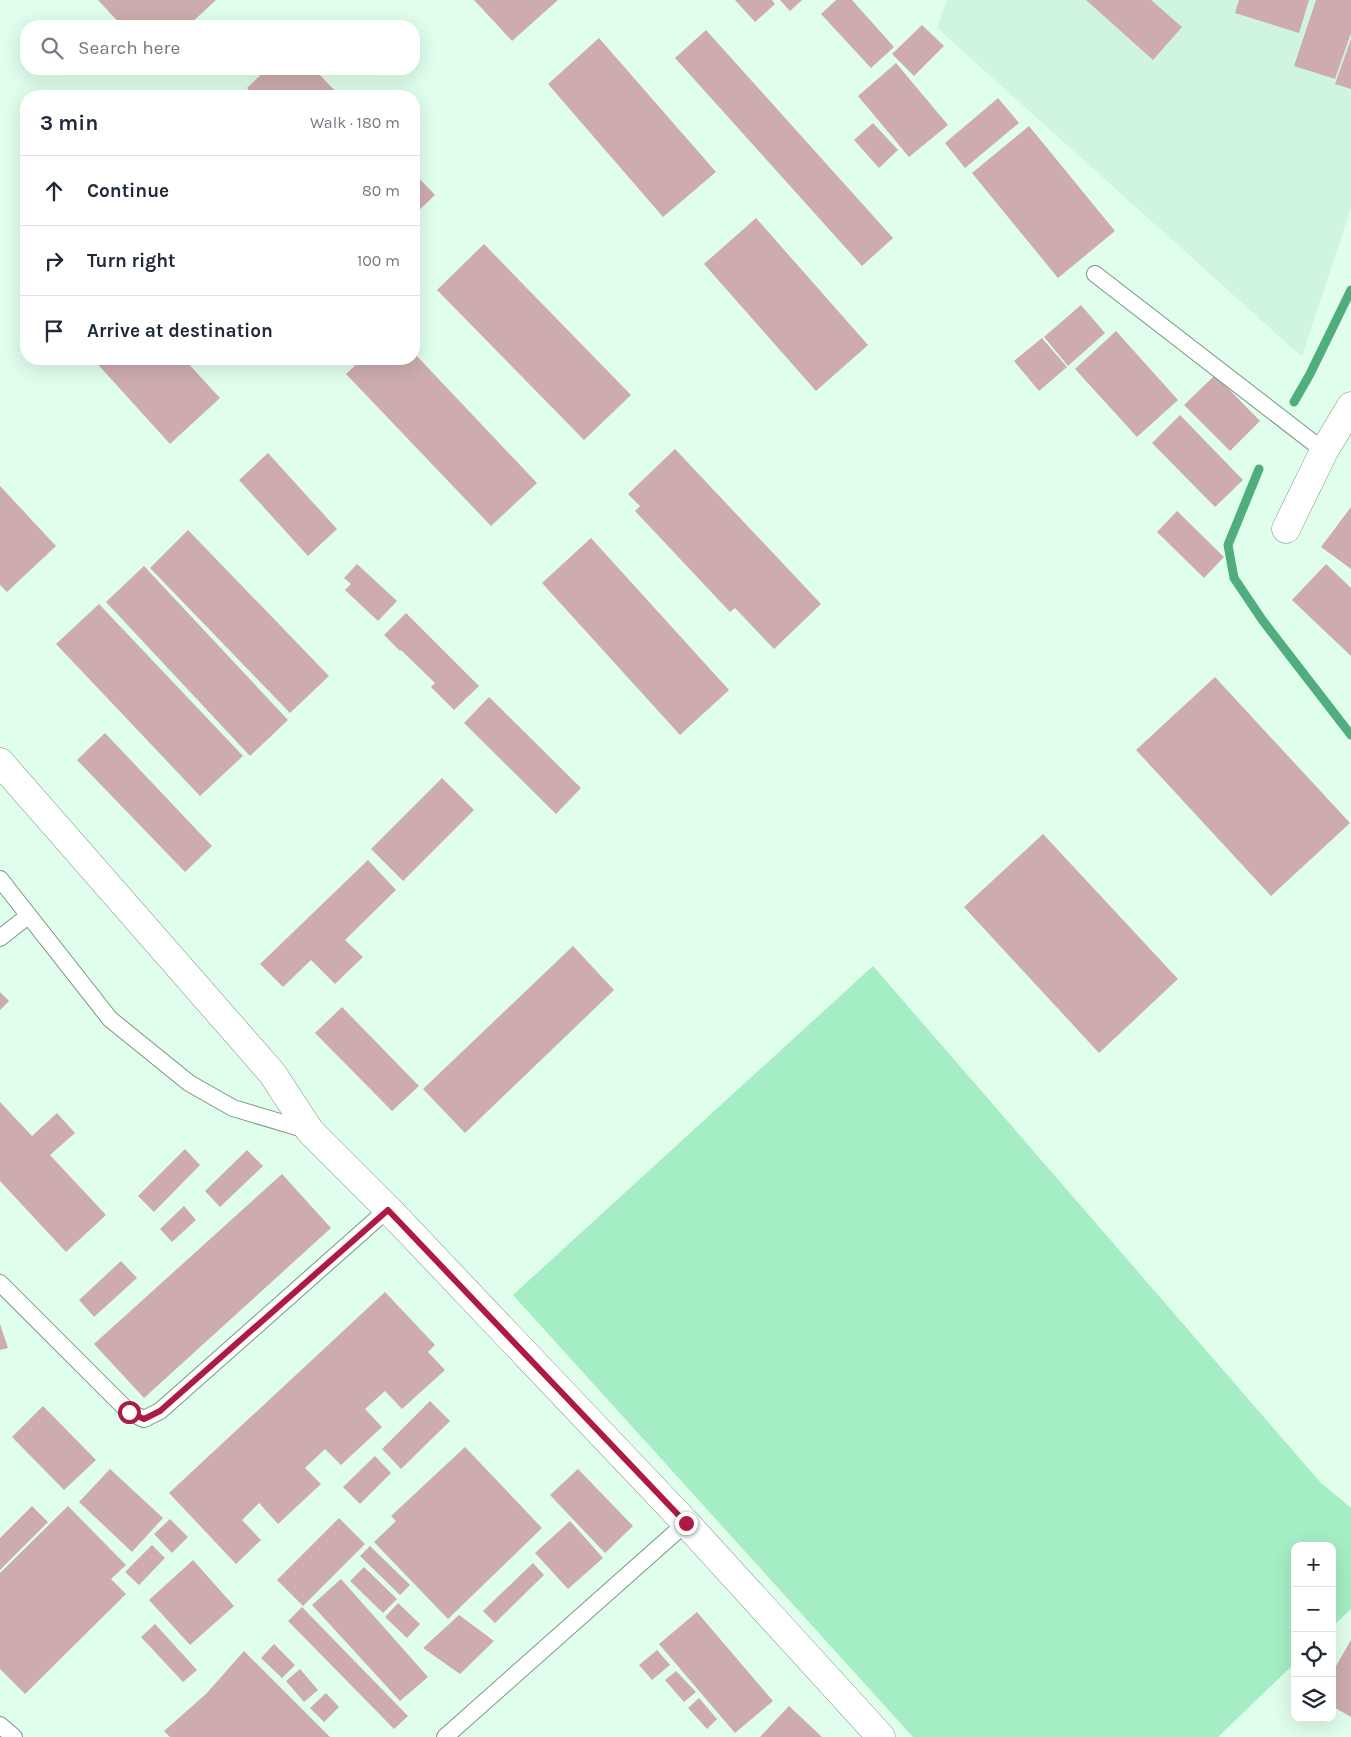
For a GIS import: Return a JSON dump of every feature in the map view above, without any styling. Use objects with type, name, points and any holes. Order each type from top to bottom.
[{"type":"street","points":[[1286,529],[1324,451],[1351,406]]},
{"type":"street","points":[[0,762],[272,1072],[310,1131],[388,1210],[686,1523],[881,1737]]},
{"type":"lane","points":[[1095,274],[1324,451]]},
{"type":"lane","points":[[0,879],[110,1019],[189,1083],[233,1108],[310,1131]]},
{"type":"lane","points":[[0,938],[28,916]]},
{"type":"lane","points":[[0,1283],[129,1412],[144,1419],[160,1411],[388,1210]]},
{"type":"lane","points":[[446,1737],[686,1523]]},
{"type":"lane","points":[[0,1725],[14,1737]]},
{"type":"shaded area","points":[[947,0],[1351,0],[1351,208],[1302,357],[937,28]]},
{"type":"green space","points":[[873,966],[1321,1483],[1351,1508],[1351,1609],[1336,1623],[1336,1542],[1291,1542],[1291,1667],[1218,1737],[913,1737],[513,1295]]},
{"type":"building","points":[[98,0],[216,0],[194,20],[116,20]]},
{"type":"building","points":[[474,0],[558,0],[512,41]]},
{"type":"building","points":[[735,0],[772,0],[775,4],[755,22]]},
{"type":"building","points":[[780,0],[802,0],[790,11]]},
{"type":"building","points":[[836,0],[852,0],[894,47],[871,68],[821,14]]},
{"type":"building","points":[[1086,0],[1151,0],[1182,27],[1153,60]]},
{"type":"building","points":[[1239,0],[1309,0],[1299,33],[1235,13]]},
{"type":"building","points":[[1316,0],[1351,0],[1351,33],[1335,79],[1294,66]]},
{"type":"building","points":[[922,25],[944,46],[914,76],[892,54]]},
{"type":"building","points":[[706,30],[893,238],[862,266],[675,58]]},
{"type":"building","points":[[599,38],[716,172],[663,217],[548,84]]},
{"type":"building","points":[[1351,39],[1351,89],[1335,84]]},
{"type":"building","points":[[896,63],[948,125],[909,157],[858,96]]},
{"type":"building","points":[[261,75],[320,75],[334,90],[249,90],[247,88]]},
{"type":"building","points":[[998,98],[1019,123],[965,168],[945,143]]},
{"type":"building","points":[[873,123],[898,150],[879,168],[854,140]]},
{"type":"building","points":[[1029,126],[1115,231],[1058,278],[972,173]]},
{"type":"building","points":[[420,179],[435,195],[420,209]]},
{"type":"building","points":[[756,218],[868,345],[816,391],[704,264]]},
{"type":"building","points":[[484,244],[631,395],[584,440],[437,290]]},
{"type":"building","points":[[1081,305],[1105,333],[1068,366],[1044,337]]},
{"type":"building","points":[[1116,331],[1178,400],[1137,437],[1075,369]]},
{"type":"building","points":[[1042,338],[1067,367],[1039,391],[1014,361]]},
{"type":"building","points":[[420,359],[537,483],[491,526],[346,374],[356,365],[420,365]]},
{"type":"building","points":[[98,365],[190,365],[220,398],[170,444]]},
{"type":"building","points":[[1215,375],[1260,421],[1230,451],[1184,405]]},
{"type":"building","points":[[1180,415],[1243,480],[1215,507],[1152,443]]},
{"type":"building","points":[[675,449],[821,604],[774,649],[735,608],[730,612],[635,511],[640,506],[628,494]]},
{"type":"building","points":[[268,453],[337,529],[308,556],[239,480]]},
{"type":"building","points":[[0,486],[56,546],[7,592],[0,585]]},
{"type":"building","points":[[1351,507],[1351,569],[1321,547]]},
{"type":"building","points":[[1177,511],[1224,557],[1204,578],[1157,532]]},
{"type":"building","points":[[188,530],[329,676],[290,713],[150,568]]},
{"type":"building","points":[[591,538],[729,690],[680,735],[542,583]]},
{"type":"building","points":[[357,564],[397,601],[378,621],[345,590],[351,584],[344,578]]},
{"type":"building","points":[[1326,564],[1351,588],[1351,656],[1292,600]]},
{"type":"building","points":[[144,566],[288,720],[250,756],[106,602]]},
{"type":"building","points":[[99,604],[243,756],[200,796],[56,644]]},
{"type":"building","points":[[406,613],[479,686],[454,710],[431,687],[435,683],[384,635]]},
{"type":"building","points":[[1215,677],[1350,823],[1271,896],[1136,750]]},
{"type":"building","points":[[489,697],[581,788],[556,814],[464,723]]},
{"type":"building","points":[[105,733],[212,846],[185,872],[77,760]]},
{"type":"building","points":[[442,778],[474,810],[403,881],[371,849]]},
{"type":"building","points":[[1043,834],[1178,979],[1099,1053],[964,907]]},
{"type":"building","points":[[368,860],[396,890],[345,940],[363,957],[335,984],[311,960],[283,987],[260,964]]},
{"type":"building","points":[[573,946],[614,990],[465,1133],[423,1089]]},
{"type":"building","points":[[0,992],[9,1001],[0,1010]]},
{"type":"building","points":[[342,1007],[419,1086],[392,1111],[315,1033]]},
{"type":"building","points":[[0,1102],[32,1136],[57,1113],[75,1133],[50,1155],[106,1215],[66,1252],[0,1181]]},
{"type":"building","points":[[185,1149],[200,1165],[154,1212],[138,1196]]},
{"type":"building","points":[[247,1150],[263,1166],[220,1207],[205,1191]]},
{"type":"building","points":[[282,1174],[331,1228],[144,1398],[94,1344]]},
{"type":"building","points":[[184,1206],[196,1220],[172,1242],[160,1229]]},
{"type":"building","points":[[121,1261],[137,1278],[94,1317],[79,1300]]},
{"type":"building","points":[[385,1292],[435,1345],[428,1352],[445,1370],[402,1409],[385,1391],[365,1409],[382,1427],[341,1465],[325,1449],[305,1468],[321,1484],[278,1524],[259,1503],[242,1520],[261,1540],[236,1564],[169,1493]]},
{"type":"building","points":[[0,1324],[8,1348],[0,1350]]},
{"type":"building","points":[[430,1401],[450,1421],[401,1469],[382,1449]]},
{"type":"building","points":[[43,1406],[96,1460],[64,1490],[12,1437]]},
{"type":"building","points":[[465,1447],[542,1528],[448,1619],[374,1542],[396,1521],[391,1516]]},
{"type":"building","points":[[375,1456],[391,1473],[360,1504],[343,1487]]},
{"type":"building","points":[[110,1469],[163,1518],[132,1552],[79,1502]]},
{"type":"building","points":[[578,1469],[633,1526],[605,1553],[550,1495]]},
{"type":"building","points":[[32,1506],[48,1522],[0,1570],[0,1538]]},
{"type":"building","points":[[68,1506],[126,1565],[111,1579],[126,1594],[25,1694],[0,1669],[0,1573]]},
{"type":"building","points":[[339,1518],[365,1544],[303,1606],[277,1580]]},
{"type":"building","points":[[170,1519],[188,1537],[172,1553],[154,1534]]},
{"type":"building","points":[[570,1521],[603,1558],[568,1589],[535,1553]]},
{"type":"building","points":[[152,1545],[165,1558],[139,1585],[125,1572]]},
{"type":"building","points":[[370,1546],[410,1585],[400,1595],[360,1556]]},
{"type":"building","points":[[193,1560],[234,1606],[190,1645],[149,1600]]},
{"type":"building","points":[[533,1563],[544,1575],[495,1623],[483,1611]]},
{"type":"building","points":[[364,1567],[397,1599],[383,1613],[350,1581]]},
{"type":"building","points":[[341,1579],[428,1677],[400,1701],[312,1605]]},
{"type":"building","points":[[398,1603],[420,1624],[407,1638],[385,1617]]},
{"type":"building","points":[[302,1607],[408,1716],[394,1729],[288,1621]]},
{"type":"building","points":[[697,1612],[773,1701],[735,1733],[659,1644]]},
{"type":"building","points":[[459,1615],[494,1641],[460,1674],[423,1648]]},
{"type":"building","points":[[155,1624],[197,1670],[183,1682],[141,1637]]},
{"type":"building","points":[[1351,1640],[1351,1717],[1336,1708],[1336,1666]]},
{"type":"building","points":[[274,1644],[295,1665],[282,1678],[261,1658]]},
{"type":"building","points":[[657,1650],[670,1665],[652,1680],[639,1665]]},
{"type":"building","points":[[244,1651],[330,1737],[170,1737],[164,1731],[206,1694]]},
{"type":"building","points":[[300,1669],[318,1690],[304,1702],[286,1681]]},
{"type":"building","points":[[676,1671],[696,1692],[684,1702],[665,1680]]},
{"type":"building","points":[[326,1693],[339,1707],[324,1722],[310,1708]]},
{"type":"building","points":[[699,1698],[717,1719],[707,1729],[688,1708]]},
{"type":"building","points":[[789,1706],[822,1737],[760,1737]]},
{"type":"waterway","points":[[1294,402],[1310,374],[1351,290]]},
{"type":"waterway","points":[[1259,469],[1228,545],[1234,578],[1263,621],[1351,735]]},
{"type":"route","points":[[129,1412],[144,1419],[160,1411],[388,1210],[686,1523]]}]
